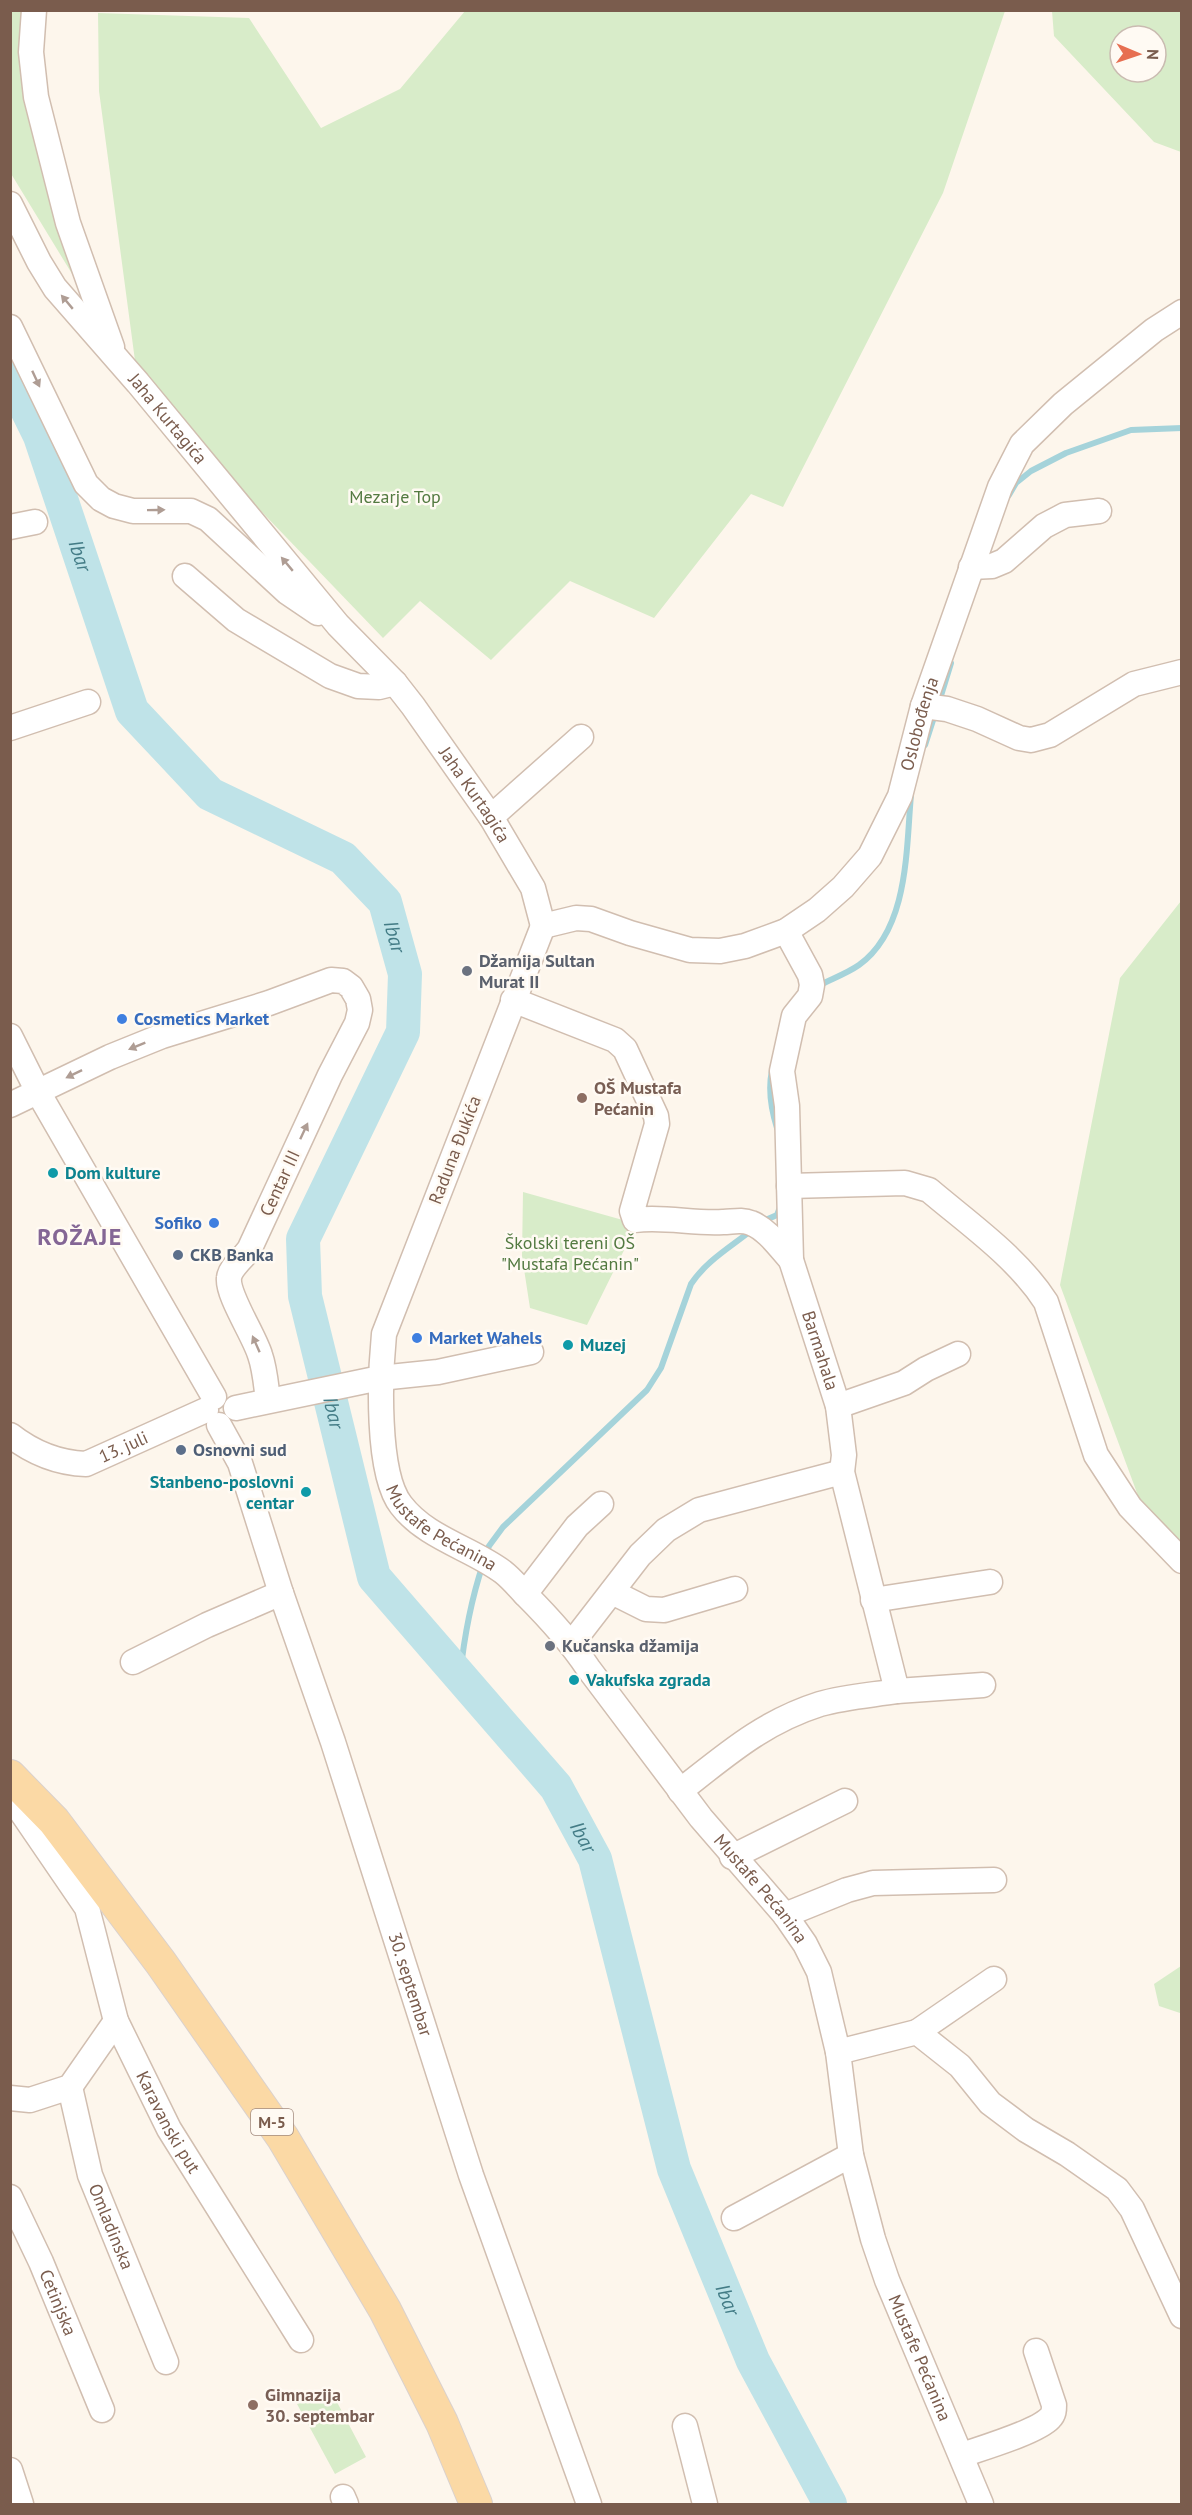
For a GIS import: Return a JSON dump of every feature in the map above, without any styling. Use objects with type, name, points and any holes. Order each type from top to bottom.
[{"type":"main road","name":"M-5","points":[[10,1776],[54,1821],[121,1909],[283,2138],[385,2310],[442,2423],[476,2505]]},
{"type":"street","points":[[34,10],[31,52],[36,97],[68,223],[118,363]]},
{"type":"street","name":"Jaha Kurtagića","points":[[10,204],[39,262],[55,288],[118,363],[138,383],[338,624],[395,684],[491,817],[533,888],[543,926]]},
{"type":"street","name":"Oslobođenja","points":[[543,926],[576,918],[591,919],[690,950],[720,951],[745,946],[786,931],[826,902],[870,856],[900,796],[933,707],[971,567],[1000,487],[1022,444],[1063,404],[1154,330],[1182,312]]},
{"type":"street","name":"Jaha Kurtagića","points":[[10,327],[86,484],[101,499],[114,506],[133,511],[191,511],[208,519],[287,592],[338,624]]},
{"type":"street","points":[[971,567],[992,566],[1004,561],[1044,526],[1065,514],[1099,511]]},
{"type":"street","points":[[10,527],[35,522]]},
{"type":"street","points":[[185,576],[245,626],[330,676],[358,686],[379,687],[395,684]]},
{"type":"street","points":[[933,707],[977,719],[1019,738],[1030,740],[1050,735],[1134,684],[1182,672]]},
{"type":"street","points":[[10,728],[88,702]]},
{"type":"street","points":[[491,817],[581,737]]},
{"type":"street","name":"Raduna Ðukića","points":[[373,1379],[384,1334],[543,926]]},
{"type":"street","name":"Barmahala","points":[[786,931],[810,975],[811,990],[794,1016],[782,1071],[787,1106],[791,1260],[838,1406],[844,1455],[842,1472],[897,1691]]},
{"type":"street","name":"Centar III","points":[[38,1092],[110,1057],[162,1036],[269,1003],[331,980],[343,981],[351,987],[358,999],[360,1010],[357,1023],[330,1075],[250,1248],[243,1259],[231,1270],[229,1279],[261,1357],[268,1400]]},
{"type":"street","points":[[513,1000],[615,1040],[625,1049],[656,1116],[657,1124],[632,1210],[635,1220],[648,1218],[708,1222],[745,1221],[759,1228],[775,1241],[791,1260]]},
{"type":"street","name":"30. septembar","points":[[10,1036],[38,1092],[222,1411],[281,1593],[333,1742],[471,2175],[589,2505]]},
{"type":"street","points":[[10,1105],[38,1092]]},
{"type":"street","points":[[789,1186],[905,1183],[919,1186],[929,1190],[1017,1266],[1035,1285],[1046,1302],[1096,1455],[1130,1507],[1182,1561]]},
{"type":"street","name":"13. juli","points":[[10,1435],[32,1452],[69,1464],[86,1464],[222,1411],[373,1379],[438,1372],[531,1352]]},
{"type":"street","points":[[838,1406],[904,1383],[926,1369],[958,1354]]},
{"type":"street","name":"Mustafe Pećanina","points":[[373,1379],[390,1482],[399,1503],[418,1524],[505,1573],[572,1643],[680,1791],[732,1857],[785,1916],[806,1944],[819,1972],[838,2052],[850,2156],[873,2239],[887,2280],[981,2505]]},
{"type":"street","points":[[572,1643],[640,1555],[666,1530],[699,1510],[842,1472]]},
{"type":"street","points":[[525,1594],[577,1526],[601,1504]]},
{"type":"street","points":[[873,1600],[990,1582]]},
{"type":"street","points":[[612,1592],[646,1609],[664,1610],[735,1589]]},
{"type":"street","points":[[133,1662],[207,1625],[281,1593]]},
{"type":"street","points":[[680,1791],[748,1737],[784,1718],[822,1703],[897,1691],[983,1685]]},
{"type":"street","name":"Karavanski put","points":[[10,1802],[20,1810],[87,1908],[116,2021],[169,2129],[301,2340]]},
{"type":"street","points":[[732,1857],[845,1802]]},
{"type":"street","points":[[785,1916],[847,1890],[873,1883],[994,1880]]},
{"type":"street","points":[[838,2052],[917,2032],[994,1979]]},
{"type":"street","points":[[10,2098],[30,2100],[70,2087],[116,2021]]},
{"type":"street","points":[[917,2032],[960,2066],[990,2103],[1026,2130],[1067,2154],[1117,2189],[1132,2209],[1182,2316]]},
{"type":"street","name":"Omladinska","points":[[70,2087],[90,2175],[166,2362]]},
{"type":"street","points":[[734,2218],[850,2156]]},
{"type":"street","name":"Cetinjska","points":[[10,2197],[41,2262],[102,2410]]},
{"type":"street","points":[[962,2455],[1012,2438],[1049,2420],[1054,2412],[1054,2405],[1036,2351]]},
{"type":"street","points":[[685,2426],[705,2505]]},
{"type":"street","points":[[10,2470],[21,2505]]},
{"type":"green space","points":[[10,11],[35,11],[37,66],[77,282],[10,172]]},
{"type":"green space","name":"Mezarje Top","points":[[465,11],[1005,11],[943,193],[783,507],[751,494],[654,618],[570,581],[491,660],[420,601],[383,638],[138,383],[99,91],[98,13],[249,18],[321,128],[400,89]]},
{"type":"green space","points":[[1052,11],[1181,11],[1181,152],[1154,142],[1054,36]]},
{"type":"green space","points":[[1181,901],[1181,1548],[1150,1528],[1060,1285],[1120,978]]},
{"type":"green space","name":"Školski tereni OŠ \"Mustafa Pećanin\"","points":[[523,1192],[637,1224],[587,1325],[530,1308],[522,1256]]},
{"type":"green space","points":[[1181,1966],[1182,2011],[1180,2013],[1159,2006],[1154,1984]]},
{"type":"green space","points":[[329,2387],[366,2457],[335,2474],[297,2404]]},
{"type":"waterway","name":"Ibar","points":[[10,375],[40,436],[132,711],[210,794],[343,858],[385,902],[405,974],[403,1032],[303,1239],[305,1296],[374,1577],[556,1787],[595,1859],[674,2169],[753,2361],[830,2504]]},
{"type":"waterway","points":[[1009,495],[1016,483],[1031,471],[1066,453],[1131,430],[1182,428]]},
{"type":"waterway","points":[[939,702],[951,663]]},
{"type":"waterway","points":[[925,745],[935,714]]},
{"type":"waterway","points":[[818,986],[859,965],[875,950],[888,931],[902,887],[911,795]]},
{"type":"waterway","points":[[772,1070],[771,1099],[777,1128]]},
{"type":"waterway","points":[[761,1222],[777,1215],[780,1207]]},
{"type":"waterway","points":[[486,1555],[489,1546],[503,1527],[647,1390],[661,1368],[691,1284],[712,1261],[753,1229]]},
{"type":"waterway","points":[[460,1676],[469,1619],[483,1564]]},
{"type":"place","name":"Džamija Sultan Murat II","points":[[467,971]]},
{"type":"place","name":"Cosmetics Market","points":[[122,1019]]},
{"type":"place","name":"OŠ Mustafa Pećanin","points":[[582,1098]]},
{"type":"place","name":"Dom kulture","points":[[53,1173]]},
{"type":"place","name":"Sofiko","points":[[214,1223]]},
{"type":"place","name":"CKB Banka","points":[[178,1255]]},
{"type":"place","name":"Market Wahels","points":[[417,1338]]},
{"type":"place","name":"Muzej","points":[[568,1345]]},
{"type":"place","name":"Osnovni sud","points":[[181,1450]]},
{"type":"place","name":"Stanbeno-poslovni centar","points":[[306,1492]]},
{"type":"place","name":"Kučanska džamija","points":[[550,1646]]},
{"type":"place","name":"Vakufska zgrada","points":[[574,1680]]},
{"type":"place","name":"Gimnazija 30. septembar","points":[[253,2405]]},
{"type":"district","name":"ROŽAJE","points":[[80,1237]]}]
